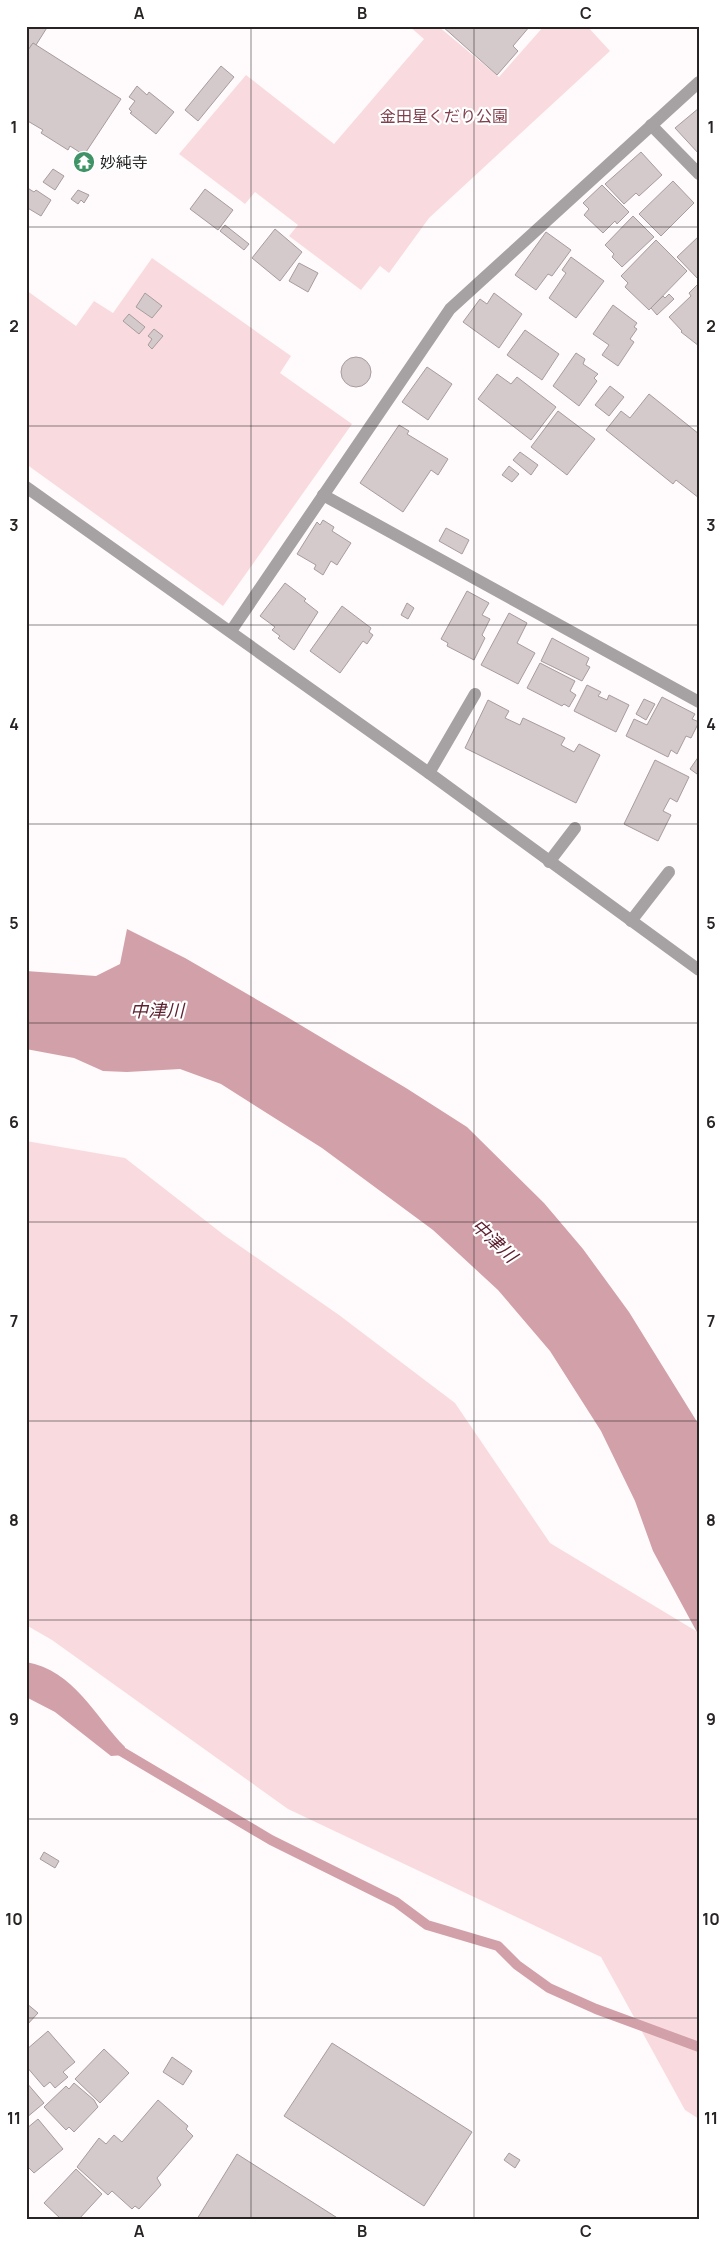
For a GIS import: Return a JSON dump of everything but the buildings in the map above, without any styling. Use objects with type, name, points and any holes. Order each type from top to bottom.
[{"type":"street","points":[[231,631],[450,309],[699,82]]},
{"type":"street","points":[[651,125],[699,174]]},
{"type":"street","points":[[26,487],[429,773],[699,970]]},
{"type":"street","points":[[323,495],[699,702]]},
{"type":"street","points":[[429,773],[475,694]]},
{"type":"street","points":[[549,862],[575,828]]},
{"type":"street","points":[[631,921],[669,872]]},
{"type":"green space","name":"金田星くだり公園","points":[[409,26],[438,26],[499,77],[544,26],[587,26],[610,51],[429,218],[389,273],[380,266],[361,290],[289,236],[298,225],[255,192],[245,204],[179,154],[246,75],[334,144],[424,39]]},
{"type":"green space","points":[[152,258],[291,356],[280,373],[352,424],[223,606],[26,464],[26,290],[76,326],[94,301],[113,313]]},
{"type":"green space","points":[[26,1141],[125,1158],[224,1235],[339,1315],[455,1403],[550,1543],[696,1631],[699,1636],[699,2119],[685,2110],[601,1957],[288,1809],[52,1640],[26,1625]]},
{"type":"water","name":"中津川","points":[[127,929],[185,958],[287,1017],[467,1127],[544,1203],[583,1249],[629,1312],[699,1425],[699,1636],[653,1551],[635,1501],[601,1431],[550,1351],[498,1290],[433,1230],[322,1148],[221,1084],[180,1069],[127,1072],[103,1071],[74,1058],[26,1049],[26,971],[96,976],[120,964]]},
{"type":"water","points":[[26,1662],[58,1674],[71,1684],[125,1747],[124,1755],[111,1756],[55,1712],[26,1697]]},
{"type":"waterway","points":[[114,1747],[271,1840],[396,1902],[427,1925],[498,1946],[517,1965],[549,1988],[596,2009],[699,2047]]},
{"type":"place","name":"妙純寺","points":[[84,162]]}]
